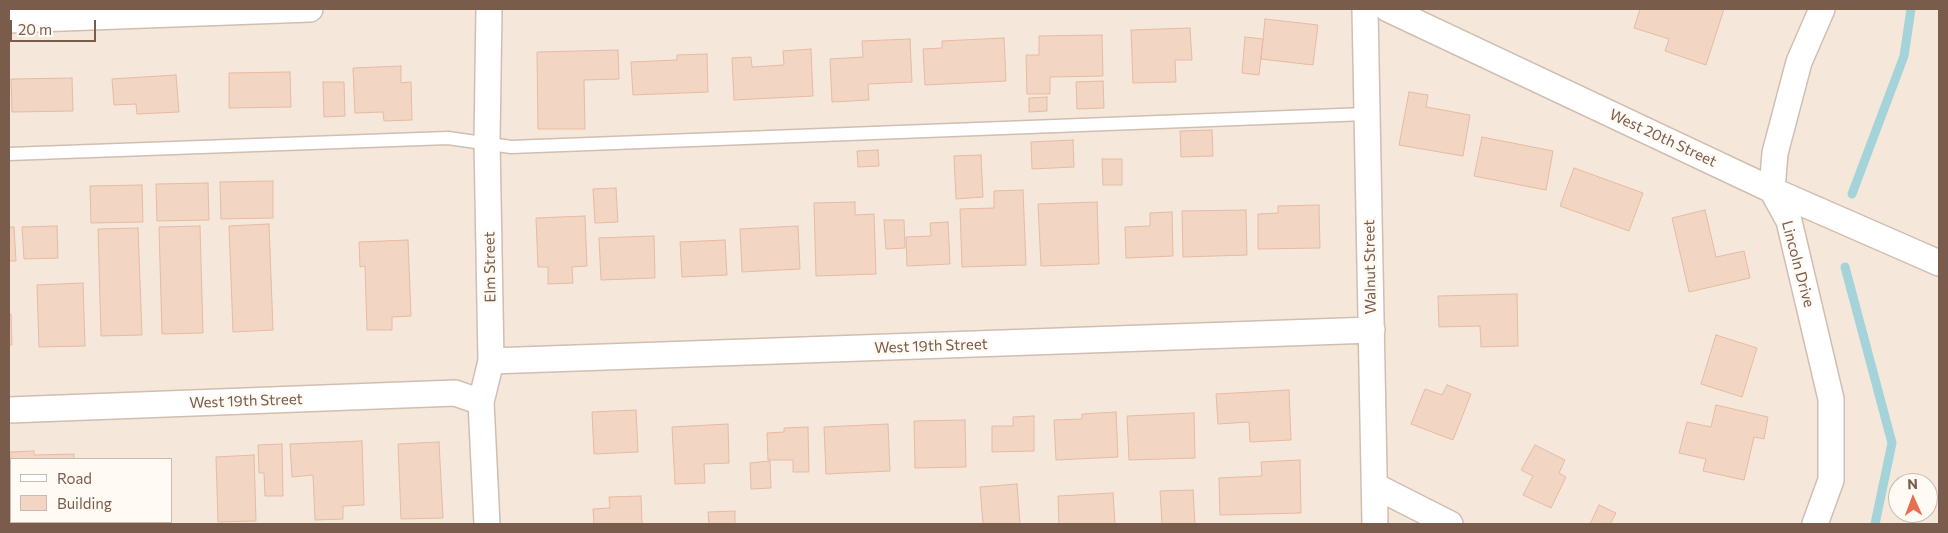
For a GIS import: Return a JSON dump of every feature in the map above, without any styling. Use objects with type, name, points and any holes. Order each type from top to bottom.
[{"type":"street","points":[[9,20],[310,9]]},
{"type":"street","name":"Elm Street","points":[[487,524],[481,402],[491,361],[487,142],[489,9]]},
{"type":"street","name":"Walnut Street","points":[[1365,9],[1375,524]]},
{"type":"street","name":"West 20th Street","points":[[1388,9],[1772,190],[1939,263]]},
{"type":"street","points":[[1772,190],[1775,153],[1797,71],[1822,9]]},
{"type":"street","name":"Lincoln Drive","points":[[1772,190],[1789,220],[1832,399],[1831,480],[1815,524]]},
{"type":"street","name":"West 19th Street","points":[[491,361],[1372,330]]},
{"type":"street","name":"West 19th Street","points":[[9,410],[456,393],[481,402]]},
{"type":"street","points":[[1375,486],[1450,524]]},
{"type":"lane","points":[[9,154],[448,138],[487,142],[511,147],[1366,114]]},
{"type":"shaded area","points":[[9,9],[1939,9],[1939,524],[9,524]]},
{"type":"building","points":[[1640,9],[1724,9],[1706,65],[1665,51],[1669,39],[1634,28]]},
{"type":"building","points":[[1265,19],[1318,25],[1313,65],[1261,59]]},
{"type":"building","points":[[1190,28],[1192,60],[1175,60],[1176,82],[1133,83],[1131,30]]},
{"type":"building","points":[[1102,35],[1103,76],[1050,77],[1050,94],[1027,94],[1026,55],[1039,55],[1039,36]]},
{"type":"building","points":[[1245,37],[1263,39],[1259,75],[1242,73]]},
{"type":"building","points":[[1004,38],[1006,81],[925,85],[923,49],[942,48],[942,41]]},
{"type":"building","points":[[910,39],[912,82],[868,84],[869,100],[832,102],[830,59],[863,57],[862,41]]},
{"type":"building","points":[[811,49],[813,96],[734,100],[732,58],[751,57],[752,67],[784,65],[783,51]]},
{"type":"building","points":[[618,50],[619,79],[584,80],[585,129],[538,129],[537,52]]},
{"type":"building","points":[[707,54],[708,92],[633,95],[631,62],[677,60],[677,55]]},
{"type":"building","points":[[401,66],[401,83],[411,82],[412,120],[384,121],[383,112],[355,113],[353,68]]},
{"type":"building","points":[[290,72],[291,107],[229,108],[229,73]]},
{"type":"building","points":[[176,75],[179,112],[137,114],[136,104],[114,105],[112,79]]},
{"type":"building","points":[[72,78],[73,111],[12,112],[11,79]]},
{"type":"building","points":[[1103,81],[1104,108],[1077,109],[1076,82]]},
{"type":"building","points":[[323,82],[344,82],[345,116],[324,117]]},
{"type":"building","points":[[1409,92],[1428,95],[1426,107],[1470,115],[1463,156],[1399,145]]},
{"type":"building","points":[[1047,97],[1047,111],[1029,112],[1029,98]]},
{"type":"building","points":[[1212,130],[1213,156],[1181,157],[1180,131]]},
{"type":"building","points":[[1482,137],[1553,151],[1546,190],[1474,176]]},
{"type":"building","points":[[1073,140],[1074,167],[1032,169],[1031,142]]},
{"type":"building","points":[[878,150],[879,166],[858,167],[857,151]]},
{"type":"building","points":[[981,155],[983,197],[956,199],[954,156]]},
{"type":"building","points":[[1102,159],[1122,159],[1122,185],[1103,185]]},
{"type":"building","points":[[1574,168],[1643,193],[1629,231],[1560,206]]},
{"type":"building","points":[[273,181],[273,218],[221,219],[220,182]]},
{"type":"building","points":[[208,183],[209,220],[157,221],[156,184]]},
{"type":"building","points":[[142,185],[143,222],[91,223],[90,186]]},
{"type":"building","points":[[616,188],[618,222],[595,223],[593,189]]},
{"type":"building","points":[[1023,190],[1026,265],[962,267],[960,209],[994,208],[994,191]]},
{"type":"building","points":[[855,202],[855,215],[874,214],[876,274],[816,276],[814,203]]},
{"type":"building","points":[[1097,202],[1099,264],[1041,266],[1038,204]]},
{"type":"building","points":[[1319,205],[1320,248],[1258,249],[1258,214],[1278,213],[1278,206]]},
{"type":"building","points":[[1246,210],[1247,255],[1183,257],[1182,211]]},
{"type":"building","points":[[1705,210],[1716,257],[1744,251],[1750,278],[1689,292],[1672,218]]},
{"type":"building","points":[[1172,212],[1173,256],[1126,258],[1125,227],[1150,226],[1150,213]]},
{"type":"building","points":[[585,216],[587,266],[572,267],[573,283],[548,284],[548,267],[538,267],[536,218]]},
{"type":"building","points":[[884,220],[904,220],[905,248],[886,249]]},
{"type":"building","points":[[948,222],[950,264],[907,266],[906,237],[931,236],[930,223]]},
{"type":"building","points":[[269,224],[273,330],[233,332],[229,226]]},
{"type":"building","points":[[57,226],[58,258],[24,259],[22,227]]},
{"type":"building","points":[[200,226],[203,333],[162,334],[159,227]]},
{"type":"building","points":[[798,226],[800,269],[742,272],[740,229]]},
{"type":"building","points":[[9,227],[14,227],[16,261],[9,261]]},
{"type":"building","points":[[138,228],[142,335],[101,336],[98,229]]},
{"type":"building","points":[[654,236],[655,278],[601,280],[599,238]]},
{"type":"building","points":[[408,240],[411,316],[392,317],[392,330],[367,330],[365,266],[360,267],[359,242]]},
{"type":"building","points":[[725,240],[727,275],[682,277],[680,242]]},
{"type":"building","points":[[83,283],[85,346],[39,347],[37,285]]},
{"type":"building","points":[[1517,294],[1518,346],[1481,347],[1480,326],[1439,327],[1438,296]]},
{"type":"building","points":[[9,314],[11,314],[12,345],[9,345]]},
{"type":"building","points":[[1716,335],[1757,348],[1742,397],[1701,384]]},
{"type":"building","points":[[1447,385],[1471,394],[1453,440],[1411,424],[1425,389],[1442,395]]},
{"type":"building","points":[[1289,390],[1291,440],[1250,442],[1249,422],[1218,424],[1216,394]]},
{"type":"building","points":[[1716,405],[1768,417],[1764,439],[1754,437],[1744,480],[1703,471],[1706,459],[1679,453],[1687,422],[1711,427]]},
{"type":"building","points":[[636,410],[638,452],[594,454],[592,412]]},
{"type":"building","points":[[1116,412],[1118,457],[1056,460],[1054,420],[1082,419],[1082,414]]},
{"type":"building","points":[[1194,413],[1195,458],[1129,460],[1127,416]]},
{"type":"building","points":[[1034,416],[1034,451],[992,452],[992,426],[1013,426],[1013,417]]},
{"type":"building","points":[[965,420],[966,467],[915,468],[914,421]]},
{"type":"building","points":[[728,424],[729,463],[704,464],[705,483],[675,484],[672,427]]},
{"type":"building","points":[[888,424],[890,471],[826,474],[824,427]]},
{"type":"building","points":[[808,427],[809,472],[793,472],[793,460],[768,460],[767,433],[784,432],[784,428]]},
{"type":"building","points":[[362,441],[364,505],[343,506],[343,519],[315,520],[313,475],[292,477],[290,444]]},
{"type":"building","points":[[439,442],[443,518],[401,519],[398,444]]},
{"type":"building","points":[[282,444],[283,496],[265,496],[264,473],[259,473],[258,445]]},
{"type":"building","points":[[1535,445],[1565,460],[1559,473],[1566,477],[1551,508],[1523,495],[1533,476],[1521,470]]},
{"type":"building","points":[[34,451],[34,455],[74,454],[74,458],[10,458],[10,452]]},
{"type":"building","points":[[254,455],[256,521],[218,522],[216,457]]},
{"type":"building","points":[[1300,460],[1301,513],[1220,515],[1219,478],[1262,476],[1261,462]]},
{"type":"building","points":[[770,461],[771,488],[751,489],[750,463]]},
{"type":"building","points":[[1017,484],[1020,524],[983,524],[980,487]]},
{"type":"building","points":[[1193,490],[1195,524],[1162,524],[1160,491]]},
{"type":"building","points":[[1113,493],[1115,524],[1059,524],[1058,496]]},
{"type":"building","points":[[641,496],[642,524],[594,524],[593,509],[610,508],[609,497]]},
{"type":"building","points":[[1599,505],[1616,513],[1610,524],[1590,524]]},
{"type":"building","points":[[735,511],[735,524],[709,524],[708,512]]},
{"type":"building","points":[[93,523],[145,523],[145,524]]},
{"type":"waterway","points":[[1852,194],[1904,56],[1911,9]]},
{"type":"waterway","points":[[1845,267],[1892,443],[1875,524]]}]
